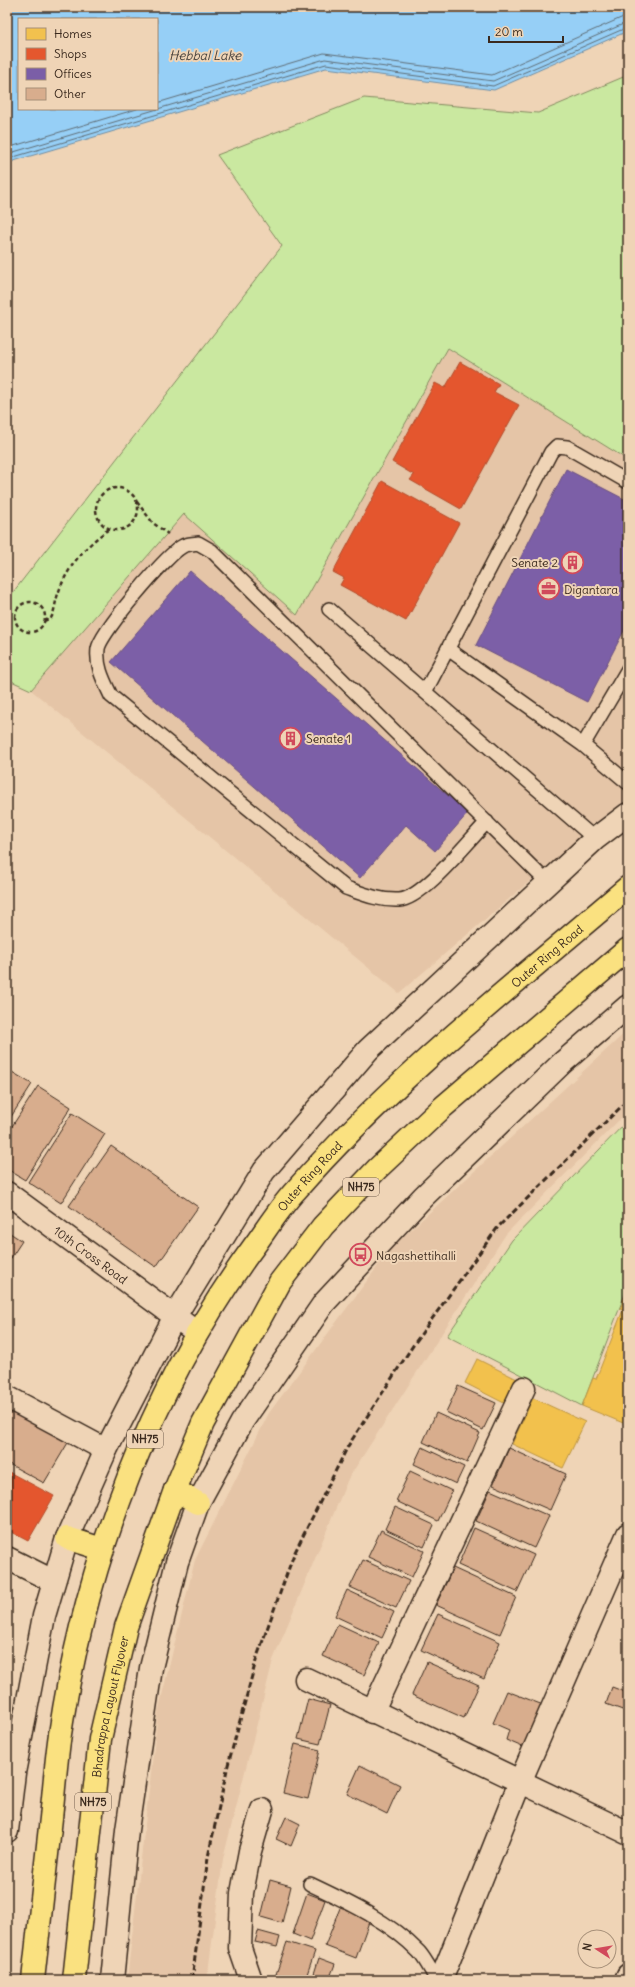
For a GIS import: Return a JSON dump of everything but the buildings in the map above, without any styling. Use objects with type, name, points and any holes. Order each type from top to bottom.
[{"type":"highway","name":"Outer Ring Road","points":[[102,1549],[130,1474],[160,1404],[196,1332],[240,1264],[293,1192],[351,1130],[410,1075],[628,887]]},
{"type":"highway","name":"NH75","points":[[175,1490],[203,1423],[280,1282],[323,1226],[377,1170],[444,1107],[628,948]]},
{"type":"highway","points":[[175,1490],[198,1503]]},
{"type":"highway","name":"Bhadrappa Layout Flyover","points":[[74,1980],[100,1739],[126,1626],[175,1490]]},
{"type":"highway","points":[[67,1538],[102,1549]]},
{"type":"highway","name":"NH75","points":[[33,1980],[60,1734],[78,1642],[102,1549]]},
{"type":"street","points":[[7,1831],[11,1771],[44,1616],[53,1581],[67,1538],[106,1450],[175,1316],[264,1171],[368,1050],[594,839],[628,814]]},
{"type":"street","points":[[112,1980],[127,1830],[152,1668],[177,1562],[198,1503],[242,1422],[324,1303],[423,1197],[562,1063],[628,1006]]},
{"type":"street","name":"10th Cross Road","points":[[7,1193],[196,1332]]},
{"type":"street","points":[[372,1712],[524,1388]]},
{"type":"street","points":[[7,1397],[106,1450]]},
{"type":"street","points":[[441,1980],[520,1782],[628,1534]]},
{"type":"street","points":[[7,1558],[53,1581]]},
{"type":"street","points":[[306,1680],[628,1833]]},
{"type":"street","points":[[252,1980],[240,1948],[242,1893],[250,1851],[262,1810]]},
{"type":"street","points":[[626,1980],[628,1975]]},
{"type":"lane","points":[[425,692],[551,452],[557,446],[567,447],[628,482]]},
{"type":"lane","points":[[487,822],[420,892],[400,900],[372,898],[346,888],[111,696],[100,673],[98,648],[109,627],[167,558],[185,546],[198,543],[212,551],[487,822],[548,883]]},
{"type":"lane","points":[[329,609],[594,839]]},
{"type":"lane","points":[[448,648],[583,745],[628,783]]},
{"type":"lane","points":[[583,745],[628,669]]},
{"type":"lane","points":[[310,1884],[346,1901],[385,1923],[419,1952],[437,1980]]},
{"type":"path","points":[[136,501],[138,509],[133,523],[128,528],[120,530],[109,529],[103,526],[95,511],[97,502],[101,495],[108,490],[117,488],[125,490],[132,495],[153,523],[185,546]]},
{"type":"path","points":[[44,621],[46,618],[44,611],[40,605],[34,602],[22,604],[15,614],[15,621],[19,628],[25,632],[39,630],[44,621],[51,618],[57,595],[74,563],[95,538],[109,529]]},
{"type":"shaded area","points":[[282,246],[628,460],[628,797],[399,993],[31,690],[7,679],[7,600]]},
{"type":"shaded area","points":[[628,1030],[628,1111],[506,1234],[348,1479],[273,1660],[223,1859],[207,1980],[127,1980],[158,1712],[195,1560],[269,1413],[392,1247]]},
{"type":"green space","points":[[628,75],[628,460],[448,348],[297,615],[184,514],[31,690],[7,679],[7,600],[282,246],[217,155],[364,98],[538,113]]},
{"type":"green space","points":[[628,1120],[628,1286],[582,1406],[447,1336],[512,1240]]},
{"type":"water","name":"Hebbal Lake","points":[[7,7],[628,7],[628,31],[494,90],[326,68],[7,163]]},
{"type":"railway","points":[[192,1980],[208,1857],[228,1765],[257,1657],[294,1554],[348,1446],[414,1344],[498,1227],[628,1100]]},
{"type":"place","name":"Senate 2","points":[[573,562]]},
{"type":"place","name":"Digantara","points":[[548,589]]},
{"type":"place","name":"Senate 1","points":[[290,738]]},
{"type":"place","name":"Nagashettihalli","points":[[361,1255]]}]
